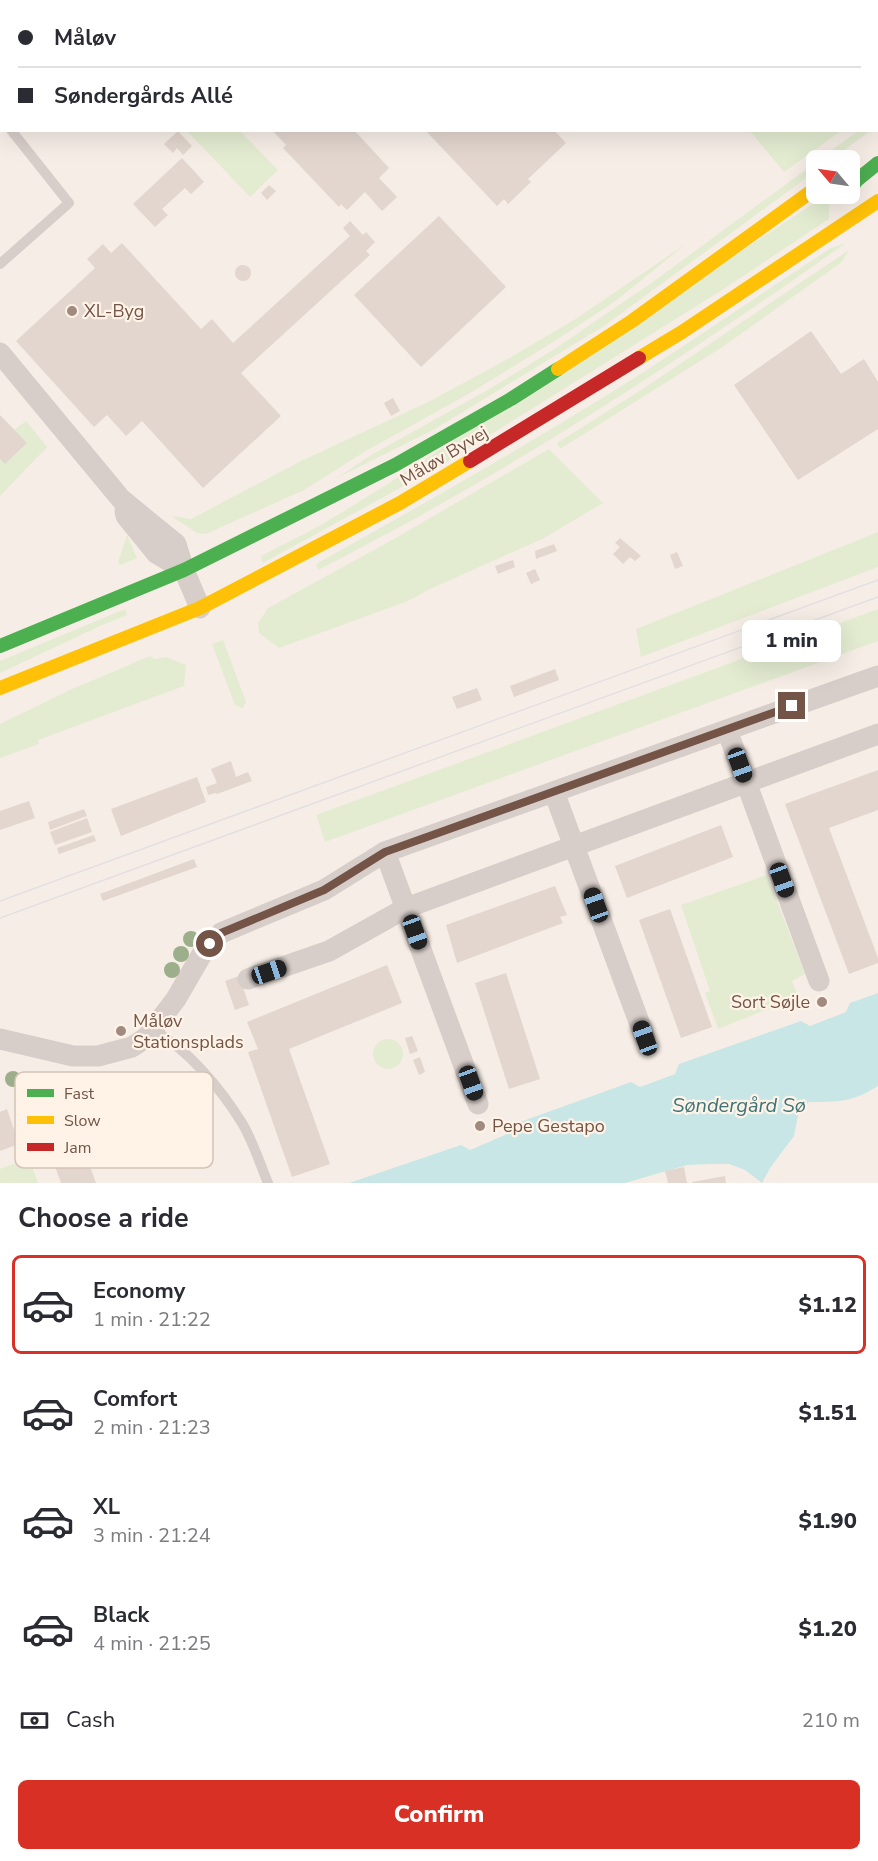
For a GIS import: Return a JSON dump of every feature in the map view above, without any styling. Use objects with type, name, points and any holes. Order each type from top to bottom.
[{"type":"main road","points":[[860,177],[878,163]]},
{"type":"main road","name":"Måløv Byvej","points":[[0,646],[183,570],[396,465],[511,399],[632,321],[806,195]]},
{"type":"main road","name":"Måløv Byvej","points":[[0,688],[200,608],[410,497],[682,332],[878,201]]},
{"type":"main road","points":[[847,204],[851,218]]},
{"type":"street","points":[[0,353],[121,499],[126,516],[156,553],[183,570],[200,608]]},
{"type":"street","points":[[0,1039],[73,1056],[98,1056],[132,1047],[153,1030],[176,999],[202,954],[221,933],[324,890],[385,852],[878,676]]},
{"type":"street","points":[[727,730],[819,981]]},
{"type":"street","points":[[248,979],[329,951],[406,908],[878,734]]},
{"type":"street","points":[[554,792],[645,1038]]},
{"type":"street","points":[[385,852],[478,1104]]},
{"type":"lane","points":[[0,264],[69,203],[13,132]]},
{"type":"lane","points":[[153,1030],[168,1038],[204,1072]]},
{"type":"lane","points":[[213,1084],[242,1124],[268,1183]]},
{"type":"green space","points":[[188,132],[241,132],[278,170],[250,197]]},
{"type":"green space","points":[[751,132],[840,132],[815,150],[806,150],[806,156],[784,172]]},
{"type":"green space","points":[[857,132],[869,132],[844,150],[832,150]]},
{"type":"green space","points":[[806,169],[806,178],[604,326],[435,429],[337,478],[371,455],[491,388],[556,348],[654,281]]},
{"type":"green space","points":[[813,204],[829,204],[829,219],[719,292],[442,465],[263,563],[261,556],[321,525],[386,485]]},
{"type":"green space","points":[[687,243],[617,300],[555,341],[470,393],[366,451],[304,490],[206,534],[197,533],[171,516],[191,519],[301,461],[430,401],[577,318]]},
{"type":"green space","points":[[846,243],[718,332],[522,457],[387,534],[318,570],[316,564],[458,484],[599,400],[831,248]]},
{"type":"green space","points":[[849,250],[842,262],[721,348],[560,449],[557,443],[641,390]]},
{"type":"green space","points":[[26,421],[47,447],[0,496],[0,459],[5,464],[27,443],[14,430]]},
{"type":"green space","points":[[549,449],[603,503],[544,538],[408,601],[279,648],[259,633],[258,623],[268,608],[385,544]]},
{"type":"green space","points":[[878,532],[878,567],[641,657],[636,629]]},
{"type":"green space","points":[[127,535],[137,558],[120,565],[118,562]]},
{"type":"green space","points":[[125,609],[127,615],[0,673],[0,661]]},
{"type":"green space","points":[[878,609],[878,641],[325,842],[316,815]]},
{"type":"green space","points":[[223,640],[246,702],[242,708],[235,705],[212,644]]},
{"type":"green space","points":[[150,656],[155,659],[166,657],[186,665],[184,686],[38,740],[39,744],[0,758],[0,724],[72,689]]},
{"type":"green space","points":[[767,875],[805,974],[792,981],[798,997],[718,1029],[705,993],[710,991],[681,905]]},
{"type":"green space","points":[[388,1039],[399,1043],[403,1054],[399,1065],[388,1069],[377,1065],[373,1054],[377,1043]]},
{"type":"green space","points":[[15,1163],[15,1168],[33,1168],[38,1183],[0,1183],[0,1169]]},
{"type":"water","name":"Søndergård Sø","points":[[878,993],[878,1086],[845,1100],[809,1102],[799,1111],[794,1136],[770,1168],[762,1183],[745,1170],[729,1164],[712,1164],[687,1165],[625,1183],[349,1183],[461,1145],[470,1150],[505,1135],[509,1126],[631,1082],[640,1087],[675,1074],[679,1064],[801,1021],[810,1026],[846,1012],[850,1003]]},
{"type":"building","points":[[179,132],[192,146],[183,155],[177,148],[173,153],[164,144]]},
{"type":"building","points":[[274,132],[356,132],[389,168],[379,178],[397,197],[382,211],[365,192],[347,210],[341,204],[339,207],[283,148],[286,145]]},
{"type":"building","points":[[427,132],[556,132],[566,143],[528,179],[531,182],[508,204],[504,199],[497,206]]},
{"type":"building","points":[[182,158],[204,182],[191,194],[185,188],[162,209],[168,215],[155,227],[133,204]]},
{"type":"building","points":[[269,185],[276,191],[267,200],[261,193]]},
{"type":"building","points":[[439,216],[506,287],[421,367],[354,295]]},
{"type":"building","points":[[350,221],[363,235],[366,232],[375,242],[366,251],[370,255],[241,373],[281,416],[203,488],[142,421],[126,436],[107,415],[94,427],[16,341],[95,268],[87,259],[103,244],[111,253],[122,243],[201,329],[212,319],[233,343],[350,236],[343,228]]},
{"type":"building","points":[[243,265],[249,267],[251,273],[249,279],[243,281],[237,279],[235,273],[237,267]]},
{"type":"building","points":[[811,331],[841,374],[864,359],[878,382],[878,429],[798,480],[734,385]]},
{"type":"building","points":[[393,398],[400,411],[391,416],[384,403]]},
{"type":"building","points":[[0,415],[27,443],[5,464],[0,459]]},
{"type":"building","points":[[620,538],[641,556],[635,561],[630,557],[623,564],[613,554],[620,547],[615,543]]},
{"type":"building","points":[[554,544],[557,551],[536,559],[535,551]]},
{"type":"building","points":[[677,552],[683,566],[675,569],[670,555]]},
{"type":"building","points":[[513,560],[515,567],[498,574],[495,566]]},
{"type":"building","points":[[535,569],[540,580],[531,584],[526,573]]},
{"type":"building","points":[[555,669],[559,680],[514,697],[510,686]]},
{"type":"building","points":[[477,688],[482,700],[457,709],[452,697]]},
{"type":"building","points":[[231,761],[236,777],[248,772],[252,781],[208,795],[206,787],[217,783],[211,769]]},
{"type":"building","points":[[878,770],[878,810],[829,828],[878,958],[878,963],[849,974],[785,804]]},
{"type":"building","points":[[197,777],[206,802],[121,836],[111,809]]},
{"type":"building","points":[[29,801],[35,818],[0,830],[0,811]]},
{"type":"building","points":[[84,809],[87,816],[50,830],[48,822]]},
{"type":"building","points":[[87,818],[92,832],[55,845],[50,832]]},
{"type":"building","points":[[721,825],[733,857],[627,898],[615,866]]},
{"type":"building","points":[[94,835],[96,841],[59,854],[57,848]]},
{"type":"building","points":[[194,859],[197,867],[103,901],[100,894]]},
{"type":"building","points":[[555,886],[567,915],[560,917],[563,923],[457,963],[446,925]]},
{"type":"building","points":[[670,909],[712,1027],[681,1038],[639,920]]},
{"type":"building","points":[[387,965],[402,1003],[289,1049],[330,1164],[292,1177],[248,1052],[258,1049],[247,1022]]},
{"type":"building","points":[[506,973],[540,1079],[509,1089],[475,983]]},
{"type":"building","points":[[239,976],[249,1005],[235,1010],[225,981]]},
{"type":"building","points":[[412,1036],[418,1051],[410,1054],[405,1038]]},
{"type":"building","points":[[420,1057],[425,1072],[419,1075],[413,1060]]},
{"type":"building","points":[[7,1109],[15,1132],[15,1145],[0,1151],[0,1112]]},
{"type":"building","points":[[684,1167],[687,1183],[668,1183],[665,1171]]},
{"type":"building","points":[[56,1168],[91,1168],[96,1183],[61,1183]]},
{"type":"building","points":[[725,1176],[726,1183],[692,1183],[692,1182]]},
{"type":"tram line","points":[[0,901],[878,580]]},
{"type":"tram line","points":[[0,918],[878,597]]},
{"type":"traffic: fast","points":[[860,178],[878,163]]},
{"type":"traffic: fast","points":[[0,646],[184,570],[395,465],[511,399],[558,369]]},
{"type":"traffic: slow","points":[[558,369],[632,321],[806,195]]},
{"type":"traffic: slow","points":[[639,358],[682,332],[878,201]]},
{"type":"traffic: slow","points":[[0,688],[200,608],[400,503],[470,461]]},
{"type":"traffic: jam","points":[[470,461],[639,358]]},
{"type":"place","name":"XL-Byg","points":[[72,311]]},
{"type":"place","name":"Sort Søjle","points":[[822,1002]]},
{"type":"place","name":"Måløv Stationsplads","points":[[121,1031]]},
{"type":"place","name":"Pepe Gestapo","points":[[480,1126]]},
{"type":"route","points":[[210,944],[221,933],[324,890],[385,852],[792,706]]}]
